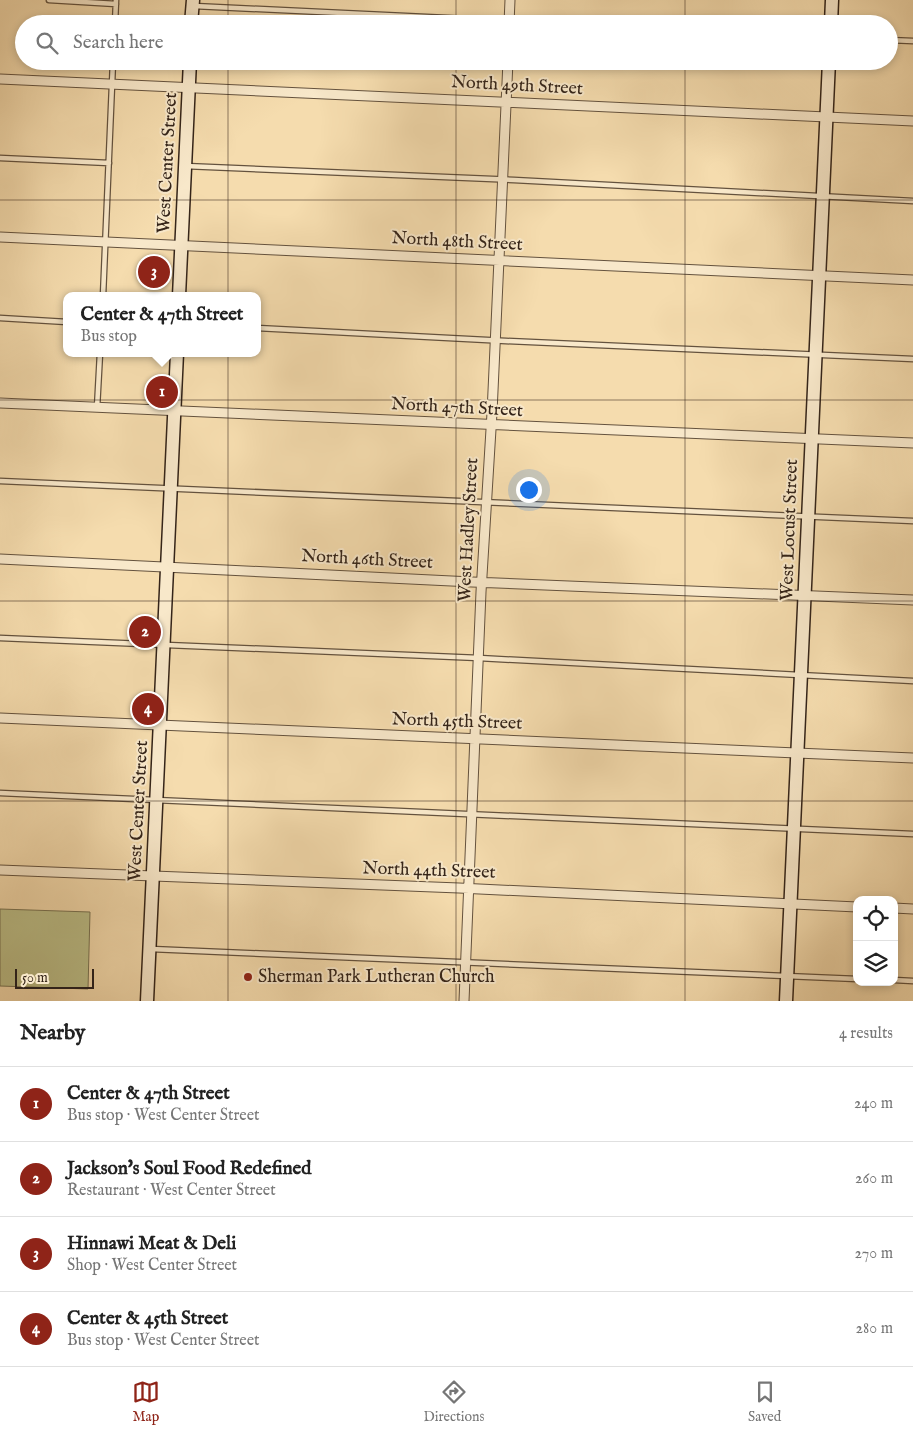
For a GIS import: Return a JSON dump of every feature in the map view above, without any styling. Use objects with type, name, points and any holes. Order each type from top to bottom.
[{"type":"street","points":[[509,15],[510,0]]},
{"type":"street","points":[[831,15],[832,0]]},
{"type":"street","name":"West Center Street","points":[[179,292],[189,70]]},
{"type":"street","name":"West Hadley Street","points":[[464,1001],[482,582],[492,426],[508,70]]},
{"type":"street","name":"West Locust Street","points":[[786,1001],[829,70]]},
{"type":"street","name":"North 49th Street","points":[[0,79],[913,121]]},
{"type":"street","name":"North 48th Street","points":[[0,237],[913,280]]},
{"type":"street","name":"West Center Street","points":[[147,1001],[177,357]]},
{"type":"street","name":"North 47th Street","points":[[0,403],[913,443]]},
{"type":"street","name":"North 46th Street","points":[[0,559],[913,600]]},
{"type":"street","name":"North 45th Street","points":[[0,718],[913,758]]},
{"type":"street","name":"North 44th Street","points":[[0,870],[469,888],[853,907]]},
{"type":"street","points":[[898,908],[913,909]]},
{"type":"lane","points":[[49,0],[116,2],[115,15]]},
{"type":"lane","points":[[192,3],[392,15]]},
{"type":"lane","points":[[898,40],[913,41]]},
{"type":"lane","points":[[103,292],[113,70]]},
{"type":"lane","points":[[0,158],[109,163]]},
{"type":"lane","points":[[185,166],[913,201]]},
{"type":"lane","points":[[0,318],[63,322]]},
{"type":"lane","points":[[261,328],[913,359]]},
{"type":"lane","points":[[97,408],[100,357]]},
{"type":"lane","points":[[0,481],[913,521]]},
{"type":"lane","points":[[0,638],[479,658],[913,681]]},
{"type":"lane","points":[[0,793],[913,834]]},
{"type":"lane","points":[[150,949],[853,979]]},
{"type":"lane","points":[[898,980],[913,981]]},
{"type":"green space","points":[[0,909],[90,912],[88,989],[0,986]]},
{"type":"place","name":"Hinnawi Meat & Deli","points":[[154,272]]},
{"type":"place","name":"Center & 47th Street","points":[[162,392]]},
{"type":"place","name":"Jackson's Soul Food Redefined","points":[[145,632]]},
{"type":"place","name":"Center & 45th Street","points":[[148,709]]},
{"type":"place","name":"Sherman Park Lutheran Church","points":[[248,977]]}]
